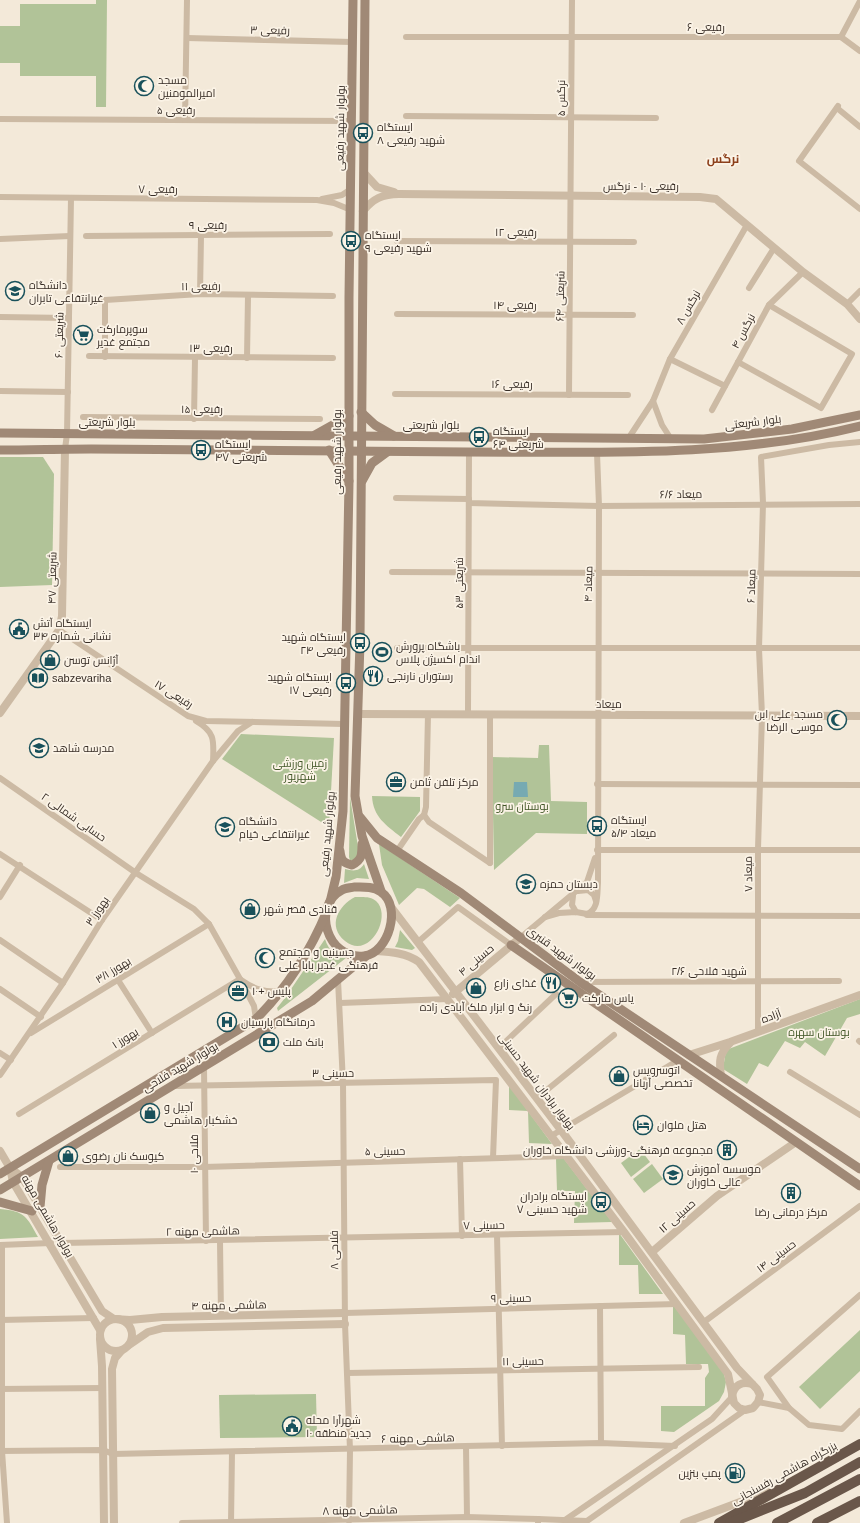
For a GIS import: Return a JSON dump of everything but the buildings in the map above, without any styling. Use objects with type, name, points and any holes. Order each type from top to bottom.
[{"type":"highway","name":"بزرگراه هاشمی رفسنجانی","points":[[719,1523],[860,1444]]},
{"type":"highway","name":"بزرگراه هاشمی رفسنجانی","points":[[729,1523],[805,1493],[860,1462]]},
{"type":"highway","points":[[777,1523],[860,1479]]},
{"type":"highway","points":[[818,1523],[860,1501]]},
{"type":"main road","name":"بولوار شهید رفیعی","points":[[330,902],[336,877],[343,811],[349,482],[353,0]]},
{"type":"main road","name":"بولوار شهید رفیعی","points":[[364,0],[364,172],[359,714],[355,796],[362,836],[381,892]]},
{"type":"main road","points":[[361,412],[374,425],[395,437]]},
{"type":"main road","name":"بلوار شریعتی","points":[[0,433],[704,439],[798,428],[860,415]]},
{"type":"main road","points":[[314,435],[349,416]]},
{"type":"main road","name":"بلوار شریعتی","points":[[0,450],[329,450],[387,452],[597,453],[715,450],[829,434],[860,426]]},
{"type":"main road","points":[[329,450],[349,482]]},
{"type":"main road","points":[[361,482],[372,463],[387,452]]},
{"type":"main road","name":"بولوار شهید قنبری","points":[[358,814],[377,838],[461,893],[580,982],[860,1169]]},
{"type":"main road","points":[[340,848],[341,859],[345,863],[352,865],[359,862],[362,855],[362,836]]},
{"type":"main road","points":[[354,887],[374,888],[381,892],[388,899],[391,908],[389,933],[384,942],[376,950],[366,956],[348,955],[338,948],[330,938],[327,928],[327,911],[330,902],[342,890],[354,887]]},
{"type":"main road","name":"بولوار شهید فلاحی","points":[[0,1174],[256,1019],[282,991],[316,938],[327,911]]},
{"type":"main road","name":"بولوار شهید قنبری","points":[[511,945],[677,1062],[860,1186]]},
{"type":"main road","name":"بولوار شهید فلاحی","points":[[0,1190],[312,1001],[366,956]]},
{"type":"main road","points":[[0,1202],[36,1209],[49,1161]]},
{"type":"street","points":[[185,120],[187,0]]},
{"type":"street","name":"نرگس ۵","points":[[571,197],[572,0]]},
{"type":"street","points":[[860,2],[841,37],[860,51]]},
{"type":"street","name":"رفیعی ۶","points":[[406,37],[841,37]]},
{"type":"street","name":"رفیعی ۳","points":[[187,38],[352,42]]},
{"type":"street","points":[[860,128],[837,107],[799,161],[860,209]]},
{"type":"street","points":[[406,116],[571,116],[656,118]]},
{"type":"street","name":"رفیعی ۵","points":[[0,119],[352,121]]},
{"type":"street","points":[[364,172],[377,187],[398,194]]},
{"type":"street","points":[[317,200],[342,195],[351,190]]},
{"type":"street","points":[[363,211],[371,201],[377,198],[398,194]]},
{"type":"street","name":"رفیعی ۱۰ - نرگس","points":[[398,194],[571,197],[700,197],[716,199],[803,272],[847,304],[860,319]]},
{"type":"street","name":"رفیعی ۷","points":[[0,197],[317,200]]},
{"type":"street","name":"شریعتی ۶۴","points":[[569,395],[571,197]]},
{"type":"street","name":"شریعتی ۶۰","points":[[65,449],[67,434],[71,198]]},
{"type":"street","points":[[317,200],[334,203],[351,210]]},
{"type":"street","name":"نرگس ۸","points":[[628,439],[653,401],[670,358],[746,225]]},
{"type":"street","name":"رفیعی ۹","points":[[86,236],[330,234]]},
{"type":"street","points":[[0,239],[70,236]]},
{"type":"street","points":[[200,294],[201,236]]},
{"type":"street","name":"رفیعی ۱۲","points":[[397,241],[634,242]]},
{"type":"street","points":[[749,288],[774,248]]},
{"type":"street","name":"نرگس ۴","points":[[712,410],[769,305],[803,272]]},
{"type":"street","points":[[847,304],[860,291]]},
{"type":"street","name":"رفیعی ۱۱","points":[[70,300],[105,300],[200,294],[248,296],[333,296]]},
{"type":"street","points":[[247,358],[248,296]]},
{"type":"street","points":[[105,300],[105,357]]},
{"type":"street","points":[[738,362],[821,408],[852,354],[769,305]]},
{"type":"street","name":"رفیعی ۱۴","points":[[397,314],[633,315]]},
{"type":"street","points":[[0,317],[69,318]]},
{"type":"street","name":"رفیعی ۱۳","points":[[89,356],[333,358]]},
{"type":"street","points":[[194,419],[195,358]]},
{"type":"street","points":[[670,358],[725,386]]},
{"type":"street","points":[[0,391],[68,392]]},
{"type":"street","name":"رفیعی ۱۶","points":[[395,394],[628,395]]},
{"type":"street","points":[[653,401],[662,426],[671,439]]},
{"type":"street","name":"رفیعی ۱۵","points":[[83,418],[320,419]]},
{"type":"street","name":"میعاد ۶","points":[[762,715],[759,649],[763,503],[761,457],[829,445],[860,442]]},
{"type":"street","name":"شریعتی ۴۷","points":[[0,713],[59,630],[62,616],[65,449]]},
{"type":"street","name":"شریعتی ۵۳","points":[[468,714],[469,452]]},
{"type":"street","name":"میعاد ۴","points":[[596,904],[598,883],[599,574],[597,453]]},
{"type":"street","points":[[396,498],[469,499]]},
{"type":"street","name":"میعاد ۶/۶","points":[[469,499],[469,503],[599,506],[763,503],[860,504]]},
{"type":"street","points":[[392,572],[762,575],[860,574]]},
{"type":"street","name":"رفیعی ۱۷","points":[[59,630],[188,716],[206,721],[344,724]]},
{"type":"street","points":[[397,648],[860,648]]},
{"type":"street","name":"میعاد","points":[[359,714],[860,716]]},
{"type":"street","points":[[397,851],[419,819],[424,815],[426,807],[428,714]]},
{"type":"street","points":[[424,815],[429,822],[490,864],[490,714]]},
{"type":"street","name":"میعاد ۷","points":[[758,1032],[758,849],[762,715]]},
{"type":"street","points":[[188,716],[203,725],[211,734],[214,741],[213,761]]},
{"type":"street","name":"بهورز ۳","points":[[0,1075],[41,1017],[102,920],[213,761],[238,731],[252,722]]},
{"type":"street","name":"حسابی شمالی ۲","points":[[0,778],[136,873],[194,909],[209,924],[254,1006],[256,1019]]},
{"type":"street","points":[[598,784],[860,784]]},
{"type":"street","points":[[520,938],[576,893],[587,882],[591,875],[598,850],[860,850]]},
{"type":"street","points":[[0,854],[20,865],[102,920]]},
{"type":"street","points":[[0,897],[20,865]]},
{"type":"street","points":[[576,912],[571,901],[576,893],[584,890],[592,892],[596,904],[612,916]]},
{"type":"street","points":[[584,915],[591,912],[596,904]]},
{"type":"street","name":"بولوار شهید قنبری","points":[[418,942],[458,907],[511,945]]},
{"type":"street","name":"بولوار برادران شهید حسینی","points":[[391,908],[561,1130],[737,1368],[752,1384]]},
{"type":"street","points":[[545,917],[559,913],[576,912],[584,915],[612,916],[860,916]]},
{"type":"street","name":"بهورز ۳/۱","points":[[28,1034],[209,924]]},
{"type":"street","name":"حسینی ۴","points":[[448,999],[520,938]]},
{"type":"street","points":[[0,940],[63,983]]},
{"type":"street","name":"بولوار برادران شهید حسینی","points":[[376,950],[410,956],[419,962],[624,1232],[728,1374],[732,1397]]},
{"type":"street","points":[[240,979],[253,988],[263,991],[282,991]]},
{"type":"street","name":"بهورز ۱","points":[[20,1114],[240,979]]},
{"type":"street","points":[[118,980],[152,1033]]},
{"type":"street","name":"فلاحی ۸","points":[[338,980],[343,1083],[342,1162],[346,1373],[352,1521]]},
{"type":"street","name":"شهید فلاحی ۲/۶","points":[[580,982],[839,981]]},
{"type":"street","points":[[0,989],[41,1017]]},
{"type":"street","points":[[499,1048],[556,994]]},
{"type":"street","name":"آزاده","points":[[689,1055],[730,1042],[860,995]]},
{"type":"street","points":[[340,1003],[448,999]]},
{"type":"street","points":[[536,1098],[614,1035]]},
{"type":"street","points":[[721,1076],[719,1061],[722,1052],[730,1042]]},
{"type":"street","points":[[0,1053],[11,1060]]},
{"type":"street","points":[[551,1136],[677,1062]]},
{"type":"street","name":"فلاحی ۱۰","points":[[204,1067],[206,1241]]},
{"type":"street","points":[[790,1072],[860,1115]]},
{"type":"street","name":"حسینی ۳","points":[[171,1086],[205,1084],[496,1080],[493,1158]]},
{"type":"street","name":"حسینی ۱۲","points":[[652,1252],[717,1196],[796,1142]]},
{"type":"street","name":"بولوار هاشمی مهنه","points":[[0,1151],[36,1209],[62,1243],[102,1311],[114,1319]]},
{"type":"street","name":"حسینی ۵","points":[[60,1167],[204,1167],[566,1156]]},
{"type":"street","points":[[460,1159],[462,1236]]},
{"type":"street","name":"حسینی ۱۴","points":[[704,1322],[860,1206]]},
{"type":"street","name":"بولوار هاشمی مهنه","points":[[36,1209],[51,1243],[100,1330]]},
{"type":"street","name":"حسینی ۷","points":[[344,1238],[624,1232]]},
{"type":"street","points":[[497,1235],[502,1446]]},
{"type":"street","name":"هاشمی مهنه ۲","points":[[62,1243],[344,1238]]},
{"type":"street","points":[[220,1241],[221,1316]]},
{"type":"street","points":[[7,1523],[1,1451],[1,1245],[51,1243]]},
{"type":"street","points":[[860,1295],[767,1377],[789,1408],[809,1425],[842,1428],[860,1411]]},
{"type":"street","name":"حسینی ۹","points":[[345,1313],[677,1304]]},
{"type":"street","points":[[600,1306],[601,1443]]},
{"type":"street","name":"هاشمی مهنه ۴","points":[[114,1319],[130,1320],[345,1313]]},
{"type":"street","points":[[1,1320],[94,1318]]},
{"type":"street","points":[[104,1523],[104,1450],[100,1330],[106,1322],[114,1319],[123,1321],[130,1327],[132,1336],[129,1344],[115,1358],[112,1369],[114,1523]]},
{"type":"street","name":"هاشمی مهنه ۴","points":[[129,1344],[148,1332],[163,1328],[345,1324]]},
{"type":"street","points":[[100,1339],[104,1347],[113,1351],[122,1350]]},
{"type":"street","name":"حسینی ۱۱","points":[[346,1373],[699,1367]]},
{"type":"street","points":[[741,1383],[752,1384],[757,1388],[760,1395],[758,1402],[753,1408],[745,1410],[739,1408],[734,1403],[732,1397],[733,1391],[741,1383]]},
{"type":"street","points":[[0,1389],[102,1388]]},
{"type":"street","points":[[562,1521],[675,1446],[712,1419],[732,1397]]},
{"type":"street","points":[[758,1402],[789,1408]]},
{"type":"street","name":"هاشمی مهنه ۸","points":[[182,1523],[352,1521],[467,1517],[538,1521],[587,1521],[745,1410]]},
{"type":"street","name":"هاشمی مهنه ۶","points":[[113,1454],[350,1450],[601,1443],[675,1446]]},
{"type":"street","points":[[466,1447],[467,1517]]},
{"type":"street","points":[[1,1451],[104,1450],[113,1454]]},
{"type":"street","points":[[231,1523],[232,1452]]},
{"type":"street","points":[[684,1523],[749,1500],[800,1477]]},
{"type":"green space","points":[[96,0],[107,0],[106,107],[96,107],[96,76],[20,76],[20,63],[0,63],[0,26],[20,26],[20,4],[96,4]]},
{"type":"green space","points":[[0,457],[43,457],[54,474],[52,585],[0,587]]},
{"type":"green space","name":"زمین ورزشی شهریور","points":[[241,734],[334,738],[329,827],[222,759]]},
{"type":"green space","name":"بوستان سرو","points":[[539,745],[549,745],[551,801],[587,802],[587,834],[536,833],[494,870],[492,757],[538,758]]},
{"type":"green space","points":[[372,796],[420,797],[420,811],[401,837],[381,820],[375,810]]},
{"type":"green space","points":[[350,797],[359,853],[357,861],[350,860],[349,857]]},
{"type":"green space","points":[[379,844],[460,898],[450,907],[424,889],[417,888],[399,905],[382,865]]},
{"type":"green space","points":[[364,864],[369,879],[357,878],[344,883],[345,869],[356,870]]},
{"type":"green space","points":[[355,897],[372,898],[381,908],[382,916],[380,926],[370,941],[362,945],[354,946],[345,941],[340,935],[336,923],[340,911]]},
{"type":"green space","points":[[400,930],[415,948],[412,950],[395,947]]},
{"type":"green space","points":[[325,939],[332,952],[346,958],[278,1011],[277,1008]]},
{"type":"green space","name":"بوستان سهره","points":[[860,999],[860,1014],[847,1018],[825,1056],[805,1042],[800,1048],[785,1041],[768,1067],[759,1063],[747,1084],[723,1069],[726,1050]]},
{"type":"green space","points":[[509,1085],[528,1111],[509,1110]]},
{"type":"green space","points":[[528,1111],[552,1144],[529,1143]]},
{"type":"green space","points":[[640,1149],[650,1162],[631,1177],[621,1163]]},
{"type":"green space","points":[[556,1159],[564,1159],[612,1222],[574,1223],[575,1191],[557,1191]]},
{"type":"green space","points":[[652,1164],[663,1179],[644,1193],[633,1179]]},
{"type":"green space","points":[[0,1209],[20,1213],[31,1224],[38,1237],[0,1239]]},
{"type":"green space","points":[[619,1233],[663,1294],[639,1294],[638,1265],[619,1265]]},
{"type":"green space","points":[[673,1307],[675,1307],[723,1370],[726,1382],[724,1392],[719,1401],[674,1432],[661,1431],[661,1406],[705,1406],[705,1378],[709,1372],[708,1364],[686,1364],[685,1335],[673,1334]]},
{"type":"green space","points":[[860,1330],[860,1371],[820,1409],[799,1387]]},
{"type":"green space","points":[[316,1394],[317,1437],[220,1438],[219,1395]]},
{"type":"water","points":[[514,782],[527,782],[528,797],[513,797]]},
{"type":"place","name":"مسجد امیرالمومنین","points":[[144,86]]},
{"type":"place","name":"ایستگاه شهید رفیعی ۸","points":[[363,133]]},
{"type":"place","name":"ایستگاه شهید رفیعی ۹","points":[[351,241]]},
{"type":"place","name":"دانشگاه غیرانتفاعی تابران","points":[[15,291]]},
{"type":"place","name":"سوپرمارکت مجتمع غدیر","points":[[83,335]]},
{"type":"place","name":"ایستگاه شریعتی ۶۴","points":[[479,437]]},
{"type":"place","name":"ایستگاه شریعتی ۴۷","points":[[201,450]]},
{"type":"place","name":"ایستگاه آتش نشانی شماره ۳۴","points":[[19,629]]},
{"type":"place","name":"ایستگاه شهید رفیعی ۲۴","points":[[360,643]]},
{"type":"place","name":"باشگاه پرورش اندام اکسیژن پلاس","points":[[382,652]]},
{"type":"place","name":"آژانس توسن","points":[[50,660]]},
{"type":"place","name":"رستوران نارنجی","points":[[373,676]]},
{"type":"place","name":"sabzevariha","points":[[38,678]]},
{"type":"place","name":"ایستگاه شهید رفیعی ۱۷","points":[[346,683]]},
{"type":"place","name":"مسجد علی ابن موسی الرضا","points":[[837,720]]},
{"type":"place","name":"مدرسه شاهد","points":[[39,748]]},
{"type":"place","name":"مرکز تلفن ثامن","points":[[396,782]]},
{"type":"place","name":"ایستگاه میعاد ۵/۴","points":[[597,826]]},
{"type":"place","name":"دانشگاه غیرانتفاعی خیام","points":[[225,827]]},
{"type":"place","name":"دبستان حمزه","points":[[526,884]]},
{"type":"place","name":"قنادی قصر شهر","points":[[250,909]]},
{"type":"place","name":"جسینیه و مجتمع فرهنگی غدیر بابا علی","points":[[265,958]]},
{"type":"place","name":"غذای زارع","points":[[551,983]]},
{"type":"place","name":"رنگ و ابزار ملک آبادی زاده","points":[[476,988]]},
{"type":"place","name":"پلیس +۱۰","points":[[238,991]]},
{"type":"place","name":"یاس مارکت","points":[[568,998]]},
{"type":"place","name":"درمانگاه پارسیان","points":[[227,1022]]},
{"type":"place","name":"بانک ملت","points":[[269,1042]]},
{"type":"place","name":"اتوسرویس تخصصی آریانا","points":[[619,1076]]},
{"type":"place","name":"آجیل و خشکبار هاشمی","points":[[150,1113]]},
{"type":"place","name":"هتل ملوان","points":[[643,1125]]},
{"type":"place","name":"مجموعه فرهنگی-ورزشی دانشگاه خاوران","points":[[727,1150]]},
{"type":"place","name":"کیوسک نان رضوی","points":[[68,1156]]},
{"type":"place","name":"موسسه آموزش عالی خاوران","points":[[673,1175]]},
{"type":"place","name":"مرکز درمانی رضا","points":[[791,1193]]},
{"type":"place","name":"ایستگاه برادران شهید حسینی ۷","points":[[601,1202]]},
{"type":"place","name":"شهرآرا محله جدید منطقه ۱۰","points":[[292,1426]]},
{"type":"place","name":"پمپ بنزین","points":[[735,1473]]},
{"type":"district","name":"نرگس","points":[[723,159]]}]
